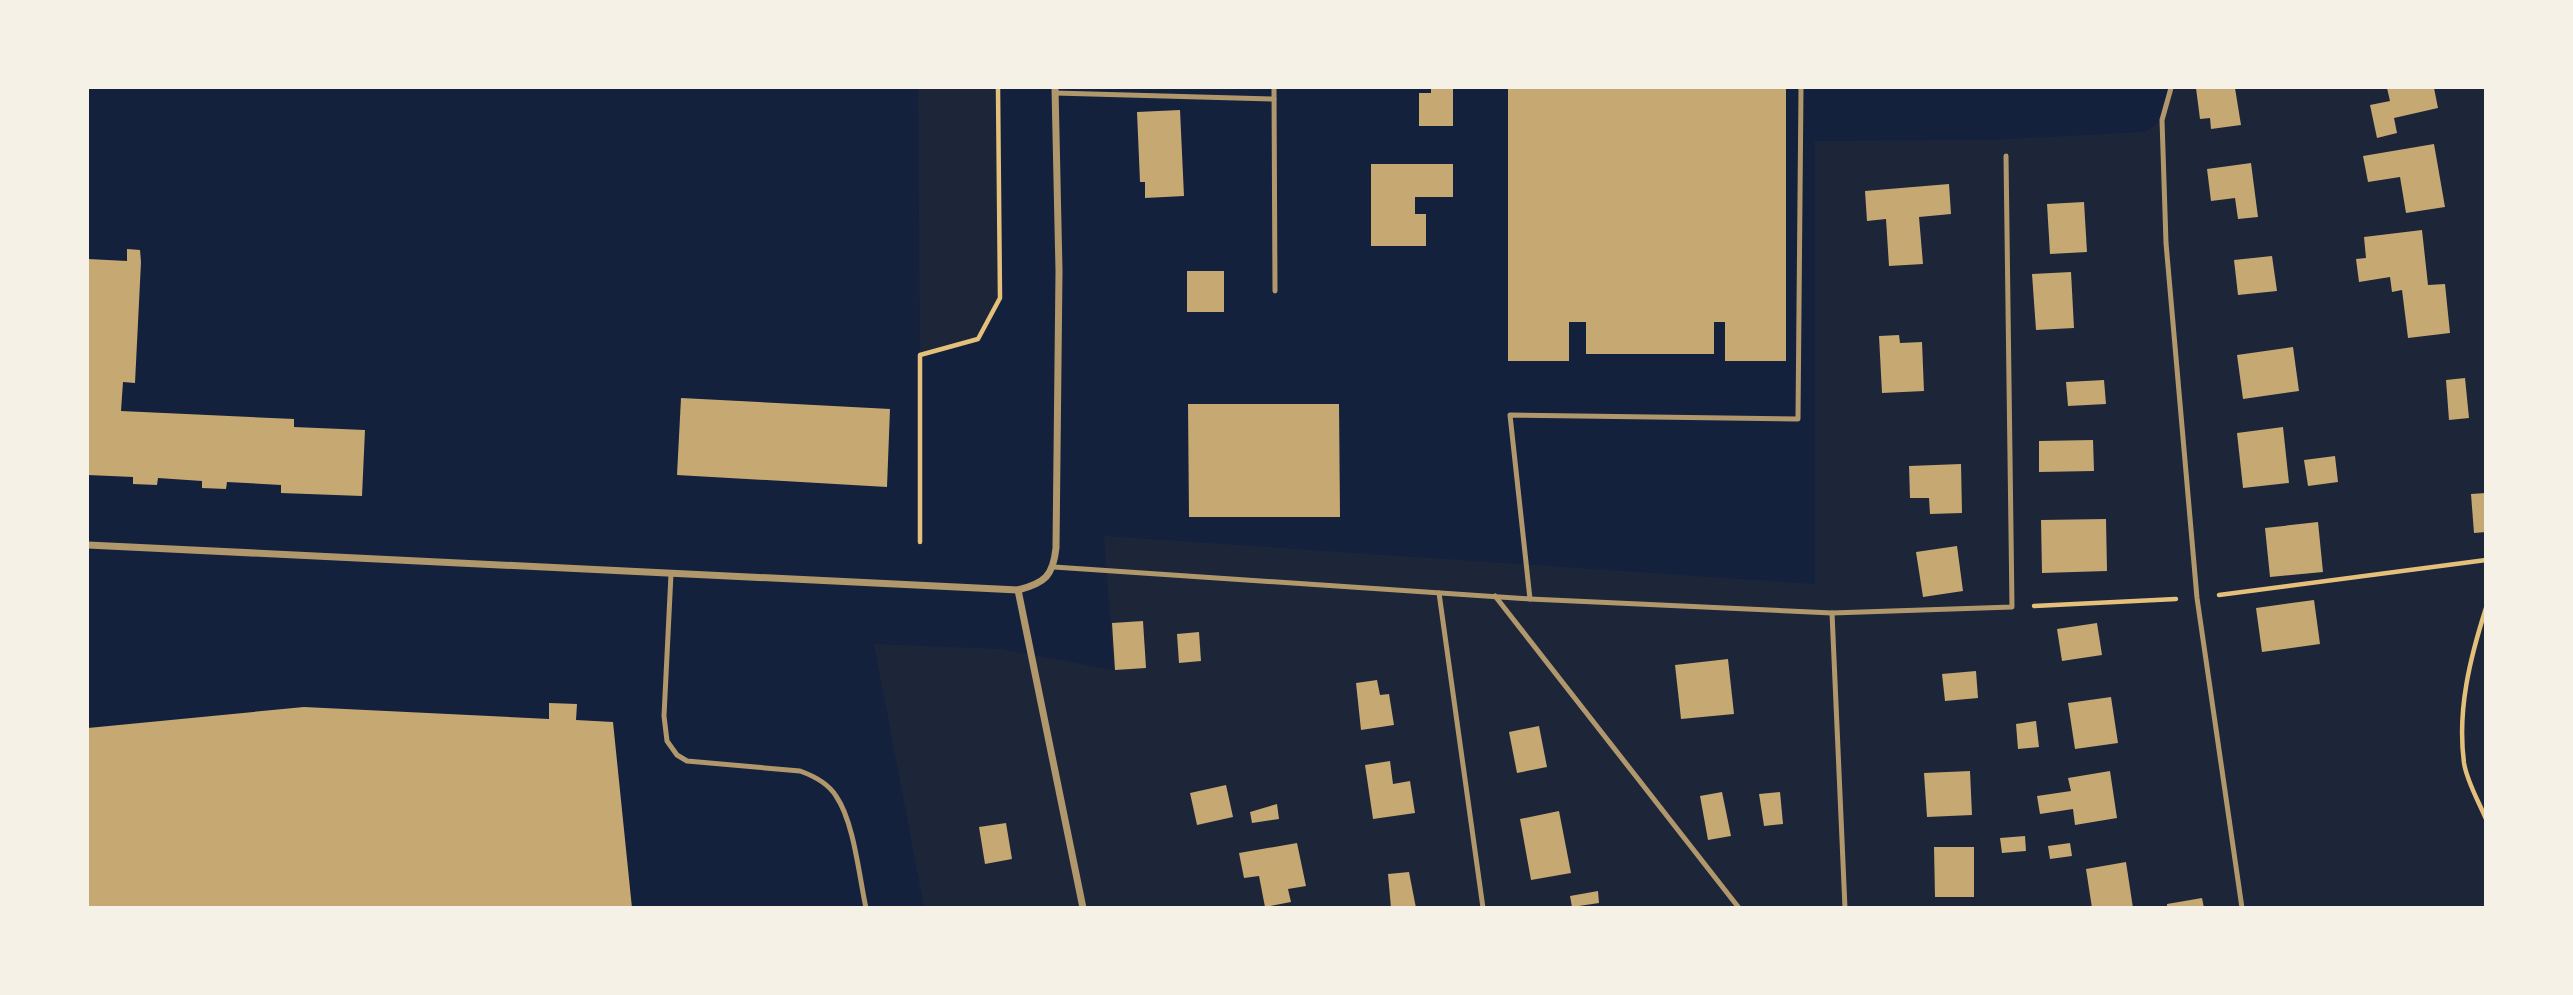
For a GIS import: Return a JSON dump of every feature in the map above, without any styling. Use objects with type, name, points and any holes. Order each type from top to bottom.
[{"type":"street","points":[[88,545],[1018,590],[1039,585],[1054,567],[1059,271],[1055,90]]},
{"type":"street","points":[[1018,590],[1083,908]]},
{"type":"lane","points":[[1274,88],[1275,291]]},
{"type":"lane","points":[[1530,599],[1510,415],[1798,419],[1801,88]]},
{"type":"lane","points":[[2171,88],[2162,120],[2166,243],[2197,598],[2242,908]]},
{"type":"lane","points":[[1055,90],[1275,99]]},
{"type":"lane","points":[[1054,567],[1530,599],[1832,613],[2012,607],[2006,156]]},
{"type":"lane","points":[[671,574],[664,724],[671,749],[687,761],[800,771],[829,787],[837,796],[846,818],[866,908]]},
{"type":"lane","points":[[1439,593],[1483,908]]},
{"type":"lane","points":[[1495,596],[1739,908]]},
{"type":"lane","points":[[1832,613],[1844,908]]},
{"type":"path","points":[[920,542],[920,355],[978,339],[1000,298],[998,88]]},
{"type":"path","points":[[2012,607],[2197,598],[2486,560]]},
{"type":"path","points":[[2486,608],[2470,658],[2462,712],[2465,765],[2486,819]]},
{"type":"shaded area","points":[[918,88],[998,88],[1000,298],[978,339],[920,354]]},
{"type":"shaded area","points":[[2171,88],[2485,88],[2485,907],[924,907],[874,644],[1000,649],[1114,670],[1104,536],[1815,584],[1815,141],[1987,140],[2145,132],[2162,120]]},
{"type":"building","points":[[1431,88],[1453,88],[1453,126],[1419,126],[1419,93],[1431,93]]},
{"type":"building","points":[[1508,88],[1786,88],[1786,361],[1725,361],[1725,322],[1714,322],[1714,354],[1586,354],[1586,322],[1569,322],[1569,361],[1508,361]]},
{"type":"building","points":[[2196,88],[2235,88],[2241,125],[2211,129],[2210,118],[2200,119]]},
{"type":"building","points":[[2387,88],[2434,88],[2438,108],[2394,118],[2397,133],[2377,138],[2370,105],[2390,101]]},
{"type":"building","points":[[1180,110],[1184,196],[1145,198],[1145,182],[1140,182],[1137,112]]},
{"type":"building","points":[[2434,144],[2445,207],[2406,213],[2400,177],[2368,182],[2363,156]]},
{"type":"building","points":[[2251,163],[2258,217],[2238,219],[2235,198],[2211,201],[2207,169]]},
{"type":"building","points":[[1371,164],[1453,164],[1453,197],[1415,197],[1415,214],[1426,214],[1426,246],[1371,246]]},
{"type":"building","points":[[1949,184],[1951,214],[1919,217],[1923,264],[1889,266],[1886,219],[1867,221],[1865,191]]},
{"type":"building","points":[[2084,202],[2087,252],[2050,254],[2047,204]]},
{"type":"building","points":[[2422,230],[2428,285],[2445,284],[2450,333],[2408,338],[2402,290],[2392,292],[2390,277],[2359,282],[2356,259],[2366,258],[2364,237]]},
{"type":"building","points":[[127,249],[140,250],[141,262],[135,383],[123,382],[121,411],[294,419],[294,427],[365,430],[362,496],[281,493],[281,485],[227,482],[226,489],[202,488],[202,481],[158,478],[157,485],[133,484],[133,477],[88,475],[88,259],[127,261]]},
{"type":"building","points":[[2272,256],[2277,291],[2238,295],[2234,260]]},
{"type":"building","points":[[1187,271],[1224,271],[1224,312],[1187,312]]},
{"type":"building","points":[[2071,272],[2074,328],[2036,330],[2032,274]]},
{"type":"building","points":[[1899,335],[1900,343],[1922,342],[1924,391],[1882,393],[1879,336]]},
{"type":"building","points":[[2293,347],[2299,391],[2243,399],[2237,355]]},
{"type":"building","points":[[2465,378],[2469,418],[2449,420],[2446,380]]},
{"type":"building","points":[[2104,380],[2106,404],[2068,406],[2066,382]]},
{"type":"building","points":[[681,398],[890,409],[887,487],[677,475]]},
{"type":"building","points":[[1188,404],[1339,404],[1340,517],[1189,517]]},
{"type":"building","points":[[2283,427],[2289,483],[2243,488],[2237,433]]},
{"type":"building","points":[[2093,440],[2094,471],[2039,472],[2039,441]]},
{"type":"building","points":[[2335,456],[2338,482],[2308,486],[2304,460]]},
{"type":"building","points":[[1961,464],[1962,513],[1930,514],[1929,498],[1910,498],[1909,466]]},
{"type":"building","points":[[2486,493],[2486,532],[2474,533],[2471,494]]},
{"type":"building","points":[[2106,519],[2107,571],[2042,573],[2041,520]]},
{"type":"building","points":[[2318,522],[2323,572],[2270,577],[2265,528]]},
{"type":"building","points":[[1957,546],[1963,591],[1923,597],[1916,552]]},
{"type":"building","points":[[2314,600],[2320,644],[2262,652],[2256,608]]},
{"type":"building","points":[[1143,621],[1146,668],[1115,670],[1112,623]]},
{"type":"building","points":[[2097,623],[2102,655],[2062,661],[2057,629]]},
{"type":"building","points":[[1199,632],[1201,661],[1179,663],[1177,634]]},
{"type":"building","points":[[1728,659],[1734,714],[1681,719],[1675,665]]},
{"type":"building","points":[[1976,671],[1978,698],[1945,701],[1942,674]]},
{"type":"building","points":[[1377,680],[1380,695],[1389,694],[1394,725],[1361,730],[1356,683]]},
{"type":"building","points":[[2111,697],[2118,743],[2075,749],[2068,703]]},
{"type":"building","points":[[549,703],[577,704],[576,720],[613,722],[632,908],[88,908],[88,728],[304,707],[549,719]]},
{"type":"building","points":[[2036,721],[2039,747],[2018,749],[2016,724]]},
{"type":"building","points":[[1539,726],[1547,767],[1517,773],[1509,732]]},
{"type":"building","points":[[1390,761],[1393,784],[1410,781],[1415,813],[1373,819],[1365,765]]},
{"type":"building","points":[[1970,771],[1972,815],[1927,817],[1924,773]]},
{"type":"building","points":[[2110,771],[2117,818],[2075,825],[2073,809],[2040,814],[2037,796],[2071,791],[2068,778]]},
{"type":"building","points":[[1226,785],[1233,817],[1197,825],[1190,793]]},
{"type":"building","points":[[1722,792],[1731,836],[1708,840],[1700,796]]},
{"type":"building","points":[[1780,792],[1783,824],[1764,826],[1759,794]]},
{"type":"building","points":[[1277,804],[1279,819],[1252,823],[1250,812]]},
{"type":"building","points":[[1559,811],[1571,873],[1531,880],[1520,819]]},
{"type":"building","points":[[1006,823],[1012,859],[985,864],[979,827]]},
{"type":"building","points":[[2025,836],[2026,851],[2002,853],[2000,838]]},
{"type":"building","points":[[1297,843],[1306,886],[1288,889],[1291,902],[1265,907],[1259,876],[1244,878],[1239,853]]},
{"type":"building","points":[[2070,843],[2072,856],[2050,859],[2048,846]]},
{"type":"building","points":[[1934,847],[1974,847],[1974,897],[1935,897]]},
{"type":"building","points":[[2126,862],[2133,908],[2092,908],[2086,869]]},
{"type":"building","points":[[1409,872],[1416,908],[1391,908],[1388,874]]},
{"type":"building","points":[[1598,891],[1599,903],[1572,907],[1570,896]]},
{"type":"building","points":[[2202,898],[2204,908],[2167,908],[2167,904]]}]
